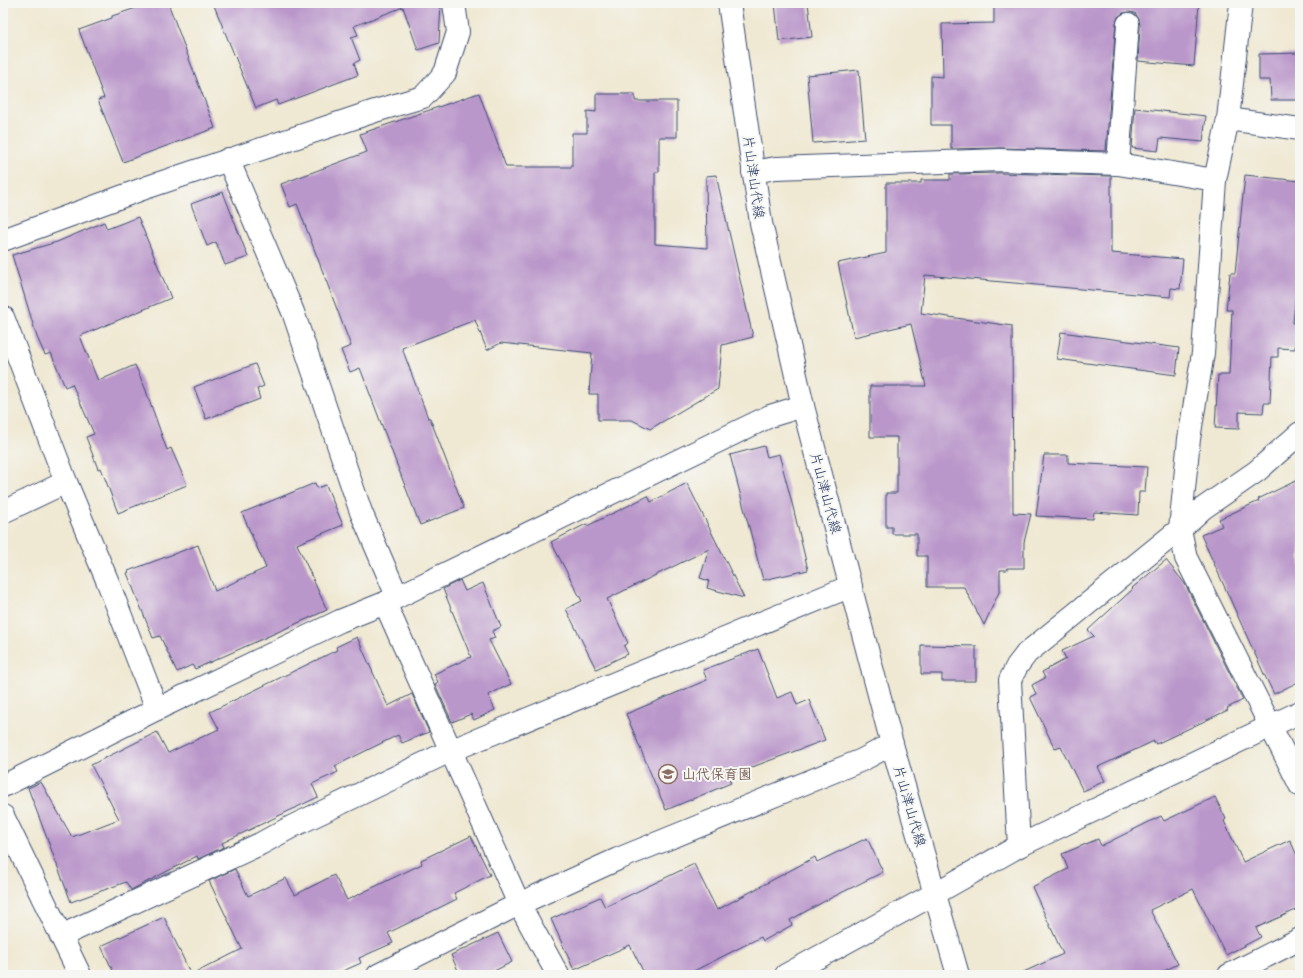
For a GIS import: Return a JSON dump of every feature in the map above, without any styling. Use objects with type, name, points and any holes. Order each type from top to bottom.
[{"type":"street","points":[[3,240],[100,203],[228,159],[375,111],[423,97],[445,73],[458,32],[454,3]]},
{"type":"street","name":"片山津山代線","points":[[729,3],[761,223],[802,406],[892,744],[936,893],[958,975]]},
{"type":"street","points":[[1241,3],[1228,119],[1215,180],[1203,353],[1189,439],[1180,529],[1186,558],[1300,785]]},
{"type":"street","points":[[1118,164],[1128,24]]},
{"type":"street","points":[[1228,119],[1300,129]]},
{"type":"street","points":[[228,159],[293,312],[391,600],[450,751],[519,904],[558,975]]},
{"type":"street","points":[[753,172],[776,168],[1000,160],[1118,164],[1215,180]]},
{"type":"street","points":[[3,317],[66,482],[158,709]]},
{"type":"street","points":[[3,786],[340,621],[391,600],[770,416],[802,406]]},
{"type":"street","points":[[1019,846],[1010,680],[1017,666],[1027,653],[1180,529],[1202,509],[1257,471],[1300,433]]},
{"type":"street","points":[[3,512],[66,482]]},
{"type":"street","points":[[61,936],[260,844],[293,826],[450,751],[850,586]]},
{"type":"street","points":[[786,975],[1019,846],[1300,712]]},
{"type":"street","points":[[378,975],[519,904],[618,859],[862,760],[892,744]]},
{"type":"street","points":[[3,816],[80,975]]},
{"type":"street","points":[[1229,975],[1300,939]]},
{"type":"building","points":[[151,3],[168,3],[215,128],[123,162],[98,100],[104,98],[79,30],[112,18],[112,16]]},
{"type":"building","points":[[213,3],[441,3],[439,43],[418,50],[403,7],[354,26],[358,35],[351,37],[360,60],[354,63],[358,75],[278,105],[276,100],[256,108]]},
{"type":"building","points":[[775,3],[808,3],[812,37],[779,41]]},
{"type":"building","points":[[994,3],[1199,3],[1194,66],[1138,61],[1139,19],[1135,13],[1123,13],[1118,17],[1116,23],[1106,151],[1000,148],[951,149],[951,125],[931,125],[931,76],[943,77],[942,24],[994,23]]},
{"type":"building","points":[[1300,53],[1300,100],[1271,100],[1270,80],[1259,80],[1259,54]]},
{"type":"building","points":[[859,70],[865,139],[813,143],[807,75]]},
{"type":"building","points":[[479,93],[506,167],[572,167],[572,133],[587,133],[587,111],[596,112],[596,94],[635,94],[635,101],[677,101],[677,137],[659,137],[659,172],[655,172],[655,244],[707,248],[706,176],[716,175],[753,337],[722,345],[718,389],[650,429],[632,420],[598,420],[598,394],[589,394],[592,353],[501,343],[487,350],[475,320],[402,348],[464,508],[420,525],[360,368],[350,372],[341,350],[351,346],[297,204],[290,207],[281,184],[367,152],[360,134]]},
{"type":"building","points":[[1135,108],[1206,116],[1203,142],[1160,138],[1158,151],[1132,148]]},
{"type":"building","points":[[1000,173],[1111,176],[1111,253],[1183,259],[1180,289],[1171,288],[1170,297],[925,275],[921,313],[1012,326],[1013,513],[1031,514],[1024,542],[1024,568],[1007,568],[1007,570],[1000,570],[1000,590],[984,625],[964,587],[927,587],[927,556],[917,556],[917,534],[892,534],[892,527],[886,527],[886,493],[897,493],[897,437],[870,437],[870,386],[926,386],[911,324],[854,337],[838,263],[886,253],[886,183],[921,183],[921,180],[950,180],[950,174]]},
{"type":"building","points":[[1245,175],[1300,181],[1300,271],[1298,271],[1293,323],[1296,323],[1295,349],[1278,348],[1278,357],[1272,357],[1270,403],[1264,403],[1263,413],[1239,412],[1239,429],[1215,428],[1218,375],[1229,375],[1232,310],[1226,310],[1230,273],[1235,273]]},
{"type":"building","points":[[223,192],[248,257],[225,265],[216,242],[207,246],[191,204]]},
{"type":"building","points":[[138,217],[171,298],[80,336],[98,381],[135,365],[145,388],[167,450],[171,448],[187,485],[118,513],[101,468],[98,469],[86,437],[94,434],[72,384],[65,387],[51,353],[45,355],[37,337],[12,255],[57,242],[104,222],[107,229]]},
{"type":"building","points":[[1061,332],[1179,348],[1176,375],[1057,359]]},
{"type":"building","points":[[255,364],[264,386],[257,389],[260,399],[206,419],[194,387]]},
{"type":"building","points":[[764,446],[767,457],[779,454],[808,570],[763,580],[730,455]]},
{"type":"building","points":[[1044,455],[1068,455],[1068,463],[1147,467],[1145,492],[1139,492],[1138,515],[1094,512],[1093,519],[1036,516]]},
{"type":"building","points":[[1300,479],[1300,681],[1274,694],[1201,535],[1222,526],[1219,519],[1259,501],[1258,499]]},
{"type":"building","points":[[315,483],[317,488],[326,485],[343,525],[297,544],[327,610],[195,669],[192,665],[177,672],[160,636],[153,638],[127,573],[129,572],[128,571],[198,545],[215,591],[266,568],[242,513]]},
{"type":"building","points":[[687,483],[744,598],[707,588],[709,581],[700,578],[709,549],[607,599],[628,643],[624,646],[628,654],[596,669],[566,609],[582,601],[551,542],[586,524],[587,526],[648,496],[651,502]]},
{"type":"building","points":[[1166,560],[1185,584],[1243,700],[1227,708],[1228,710],[1156,744],[1154,741],[1098,767],[1105,781],[1083,791],[1061,747],[1055,749],[1030,697],[1036,694],[1032,685],[1045,678],[1042,672],[1066,659],[1062,651],[1094,636],[1088,630],[1133,589],[1132,588]]},
{"type":"building","points":[[460,580],[465,591],[483,583],[501,627],[492,631],[495,638],[489,640],[511,684],[488,695],[495,710],[474,720],[471,714],[452,722],[435,684],[438,682],[434,674],[471,657],[443,589]]},
{"type":"building","points":[[357,637],[388,706],[412,694],[429,732],[402,743],[398,735],[335,766],[338,772],[312,784],[318,797],[222,843],[224,847],[198,859],[197,856],[131,890],[126,882],[71,902],[28,788],[41,782],[72,837],[119,819],[91,765],[157,732],[168,753],[219,729],[210,712],[337,650],[336,647]]},
{"type":"building","points":[[921,645],[976,646],[976,681],[942,681],[942,674],[921,674]]},
{"type":"building","points":[[758,649],[777,698],[792,692],[797,705],[809,700],[825,740],[728,776],[731,783],[666,810],[626,714],[707,680],[703,670]]},
{"type":"building","points":[[1215,797],[1226,819],[1224,821],[1243,862],[1290,840],[1300,862],[1300,908],[1256,928],[1261,937],[1226,955],[1193,889],[1150,910],[1178,964],[1156,975],[1017,975],[1063,954],[1032,887],[1068,869],[1062,854],[1098,839],[1101,846],[1161,816],[1164,821]]},
{"type":"building","points":[[471,836],[490,875],[454,893],[457,899],[388,933],[393,943],[359,958],[361,963],[334,975],[191,975],[242,949],[209,881],[235,869],[248,896],[286,878],[295,895],[334,875],[347,900],[422,864],[421,860]]},
{"type":"building","points":[[867,838],[883,872],[790,920],[792,925],[763,941],[761,937],[686,975],[645,975],[630,945],[574,970],[551,919],[600,897],[605,907],[694,864],[717,910],[815,857],[817,862]]},
{"type":"building","points":[[164,917],[191,975],[115,975],[101,946]]},
{"type":"building","points":[[498,933],[512,962],[486,975],[460,975],[451,955]]},
{"type":"place","name":"山代保育園","points":[[668,774]]}]
